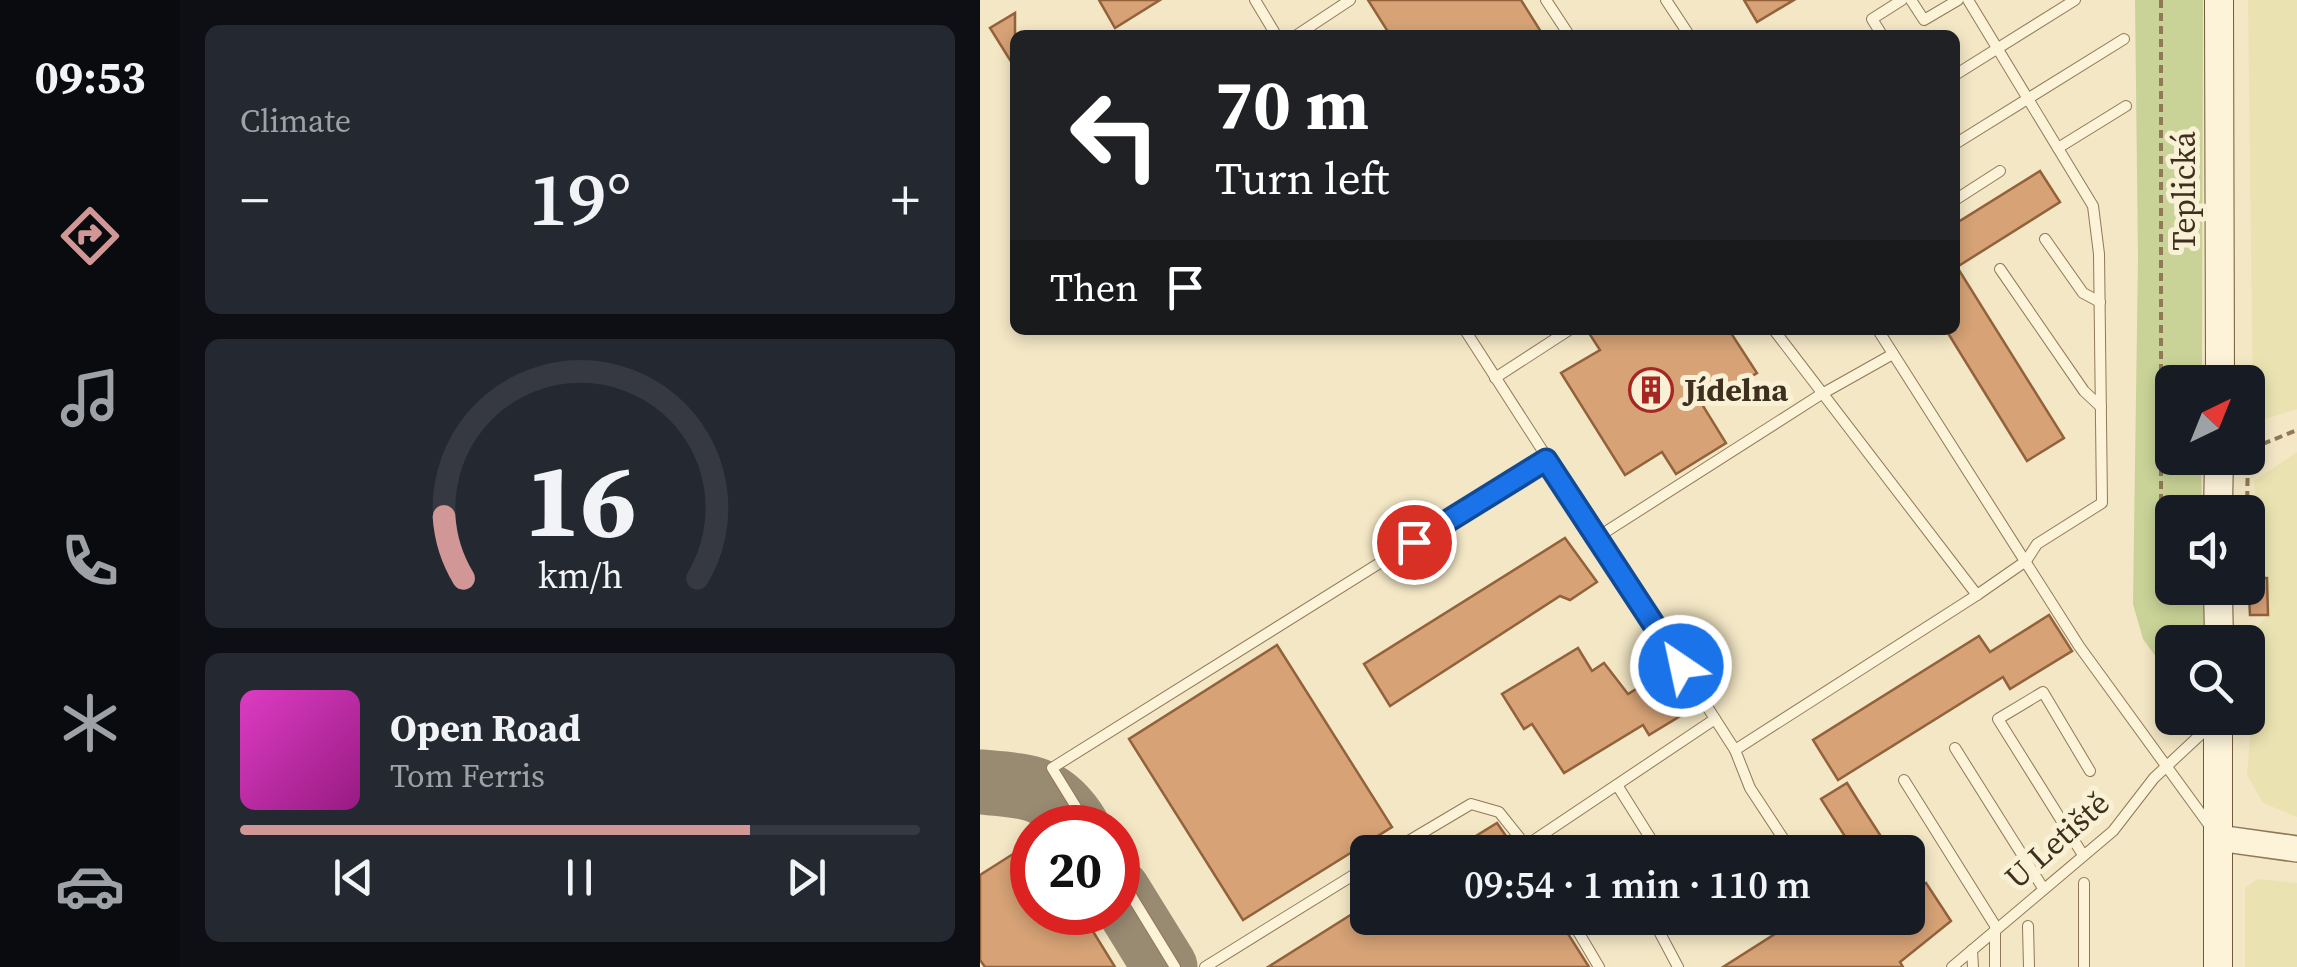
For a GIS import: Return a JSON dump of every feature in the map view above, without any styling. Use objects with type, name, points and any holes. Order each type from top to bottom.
[{"type":"main road","name":"Teplická","points":[[2219,0],[2220,365]]},
{"type":"main road","points":[[2218,735],[2218,967]]},
{"type":"street","points":[[2218,838],[2297,849]]},
{"type":"lane","points":[[1255,0],[1273,30]]},
{"type":"lane","points":[[1305,30],[1350,0]]},
{"type":"lane","points":[[1546,0],[1566,30]]},
{"type":"lane","points":[[1666,0],[1686,30]]},
{"type":"lane","points":[[1879,30],[1872,19],[1902,0]]},
{"type":"lane","points":[[1912,0],[1924,20],[1958,0]]},
{"type":"lane","points":[[1735,750],[1976,595],[2026,561],[2037,544],[2102,503],[2100,302],[2094,206],[1968,0]]},
{"type":"lane","points":[[1960,72],[2075,0]]},
{"type":"lane","points":[[1960,142],[2124,38]]},
{"type":"lane","points":[[2058,148],[2126,106]]},
{"type":"lane","points":[[1960,197],[2000,171]]},
{"type":"lane","points":[[2046,239],[2084,293],[2100,302]]},
{"type":"lane","points":[[2000,269],[2084,392],[2101,407]]},
{"type":"lane","points":[[1469,335],[1735,750],[1750,788],[1781,835]]},
{"type":"lane","points":[[1495,378],[1561,335]]},
{"type":"lane","points":[[1778,335],[1976,595]]},
{"type":"lane","points":[[1881,335],[2079,646],[2218,838]]},
{"type":"lane","points":[[1596,538],[1820,395],[1894,354]]},
{"type":"lane","points":[[1075,805],[1052,768],[1546,460]]},
{"type":"lane","points":[[2084,855],[1998,720],[2042,692],[2090,772]]},
{"type":"lane","points":[[1547,835],[1715,719]]},
{"type":"lane","name":"U Letiště","points":[[1952,967],[2112,831],[2167,765],[2200,735]]},
{"type":"lane","points":[[1955,748],[2043,888]]},
{"type":"lane","points":[[1904,780],[1996,928],[1995,967]]},
{"type":"lane","points":[[1616,784],[1648,835]]},
{"type":"lane","points":[[1419,835],[1471,804],[1499,812],[1518,835]]},
{"type":"lane","points":[[1205,967],[1350,877]]},
{"type":"lane","points":[[2084,883],[2084,967]]},
{"type":"lane","points":[[1140,910],[1175,967]]},
{"type":"lane","points":[[2028,926],[2028,967]]},
{"type":"lane","points":[[1580,935],[1599,967]]},
{"type":"lane","points":[[1661,935],[1678,967]]},
{"type":"lane","points":[[1972,950],[1972,967]]},
{"type":"path","points":[[2161,0],[2161,495]]},
{"type":"path","points":[[2247,495],[2248,450],[2297,430]]},
{"type":"shaded area","points":[[2248,0],[2297,0],[2297,409],[2265,419],[2265,365],[2252,365]]},
{"type":"shaded area","points":[[2297,452],[2297,817],[2263,803],[2247,775],[2250,735],[2265,735],[2265,625],[2259,625],[2268,614],[2265,495],[2255,495],[2254,481]]},
{"type":"shaded area","points":[[2258,879],[2297,883],[2297,967],[2245,967],[2245,888]]},
{"type":"green space","points":[[2135,0],[2203,0],[2202,365],[2155,365],[2155,475],[2201,475],[2202,495],[2155,495],[2155,605],[2203,605],[2204,625],[2155,625],[2155,656],[2143,639],[2133,604],[2138,258]]},
{"type":"building","points":[[1099,0],[1160,0],[1115,28]]},
{"type":"building","points":[[1368,0],[1521,0],[1540,30],[1387,30]]},
{"type":"building","points":[[1744,0],[1794,0],[1757,22]]},
{"type":"building","points":[[1015,13],[1015,30],[1010,30],[1010,60],[990,28]]},
{"type":"building","points":[[2040,171],[2060,202],[1960,265],[1960,221]]},
{"type":"building","points":[[1960,272],[2064,438],[2027,461],[1949,335],[1960,335]]},
{"type":"building","name":"Jídelna","points":[[1590,335],[1732,335],[1757,373],[1703,406],[1726,443],[1676,474],[1662,452],[1625,475],[1561,373],[1600,350]]},
{"type":"building","points":[[1565,538],[1597,582],[1570,600],[1560,596],[1390,706],[1364,664]]},
{"type":"building","points":[[2267,578],[2268,615],[2250,615],[2249,605],[2265,605]]},
{"type":"building","points":[[2049,615],[2072,651],[2010,689],[2003,677],[1838,780],[1813,740],[1979,636],[1990,652]]},
{"type":"building","points":[[1277,645],[1392,827],[1379,835],[1350,835],[1350,853],[1243,920],[1129,739]]},
{"type":"building","points":[[1578,648],[1592,671],[1604,663],[1628,694],[1670,668],[1695,707],[1649,735],[1643,725],[1564,773],[1532,724],[1524,729],[1502,694]]},
{"type":"building","points":[[1847,783],[1880,835],[1844,835],[1821,799]]},
{"type":"building","points":[[1497,823],[1505,835],[1478,835]]},
{"type":"building","points":[[1010,856],[1010,935],[1095,935],[1115,967],[985,967],[980,960],[980,875]]},
{"type":"building","points":[[1925,884],[1951,921],[1900,962],[1903,967],[1723,967],[1773,935],[1925,935]]},
{"type":"building","points":[[1350,915],[1350,935],[1569,935],[1589,967],[1268,967]]},
{"type":"taxiway","points":[[980,782],[1037,790],[1060,805]]},
{"type":"taxiway","points":[[1140,927],[1165,967]]},
{"type":"place","name":"Jídelna","points":[[1651,390]]},
{"type":"route","points":[[1414,542],[1546,460],[1681,666]]}]
